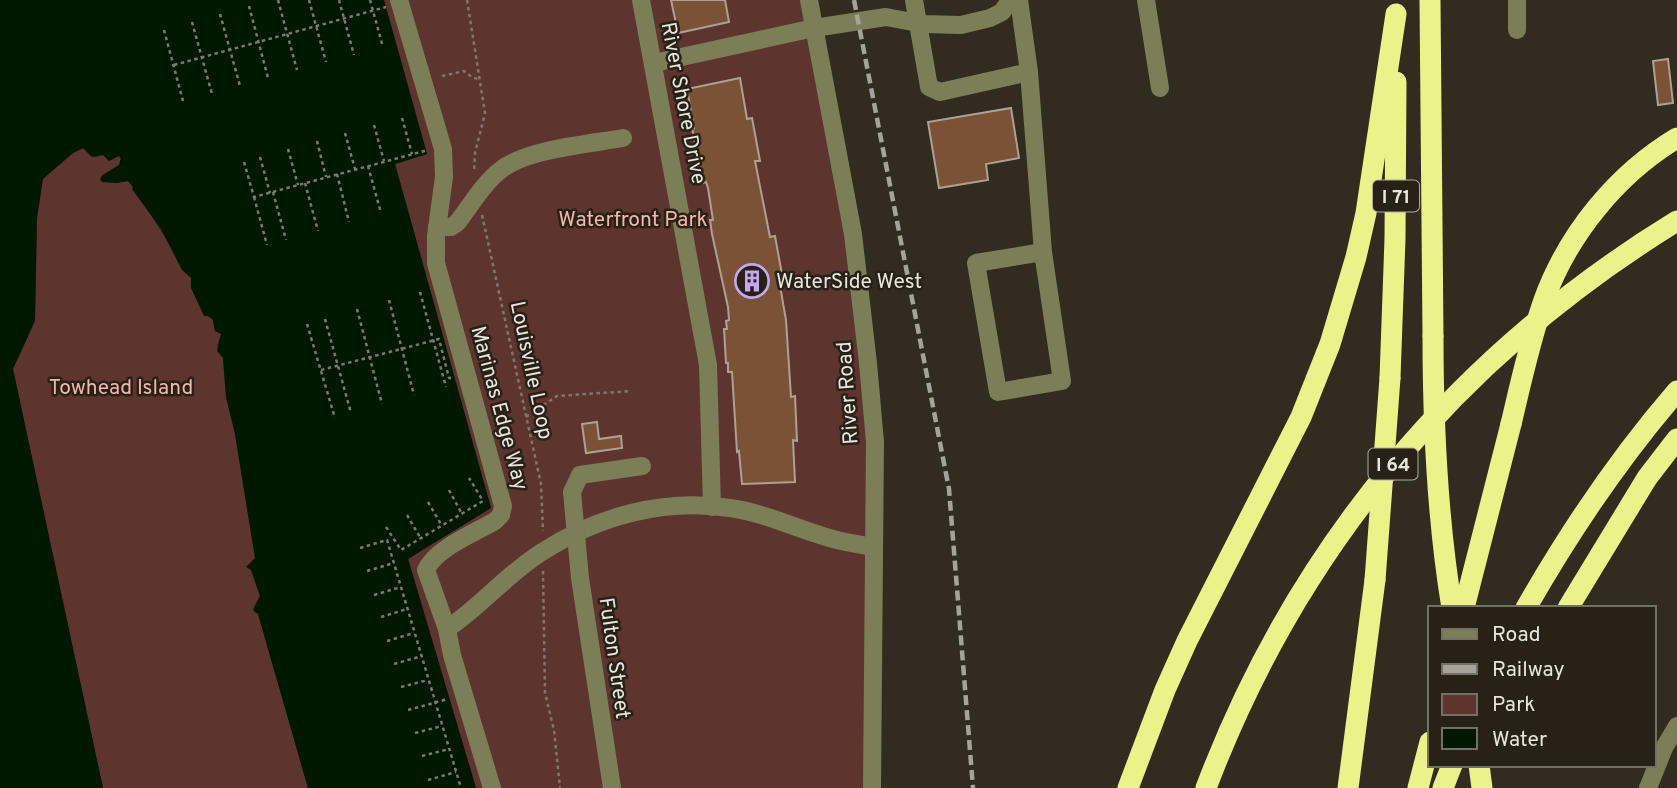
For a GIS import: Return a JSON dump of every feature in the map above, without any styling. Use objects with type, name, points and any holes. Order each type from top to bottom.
[{"type":"highway","name":"I 71","points":[[1430,0],[1435,471],[1443,554],[1452,606]]},
{"type":"highway","name":"I 71","points":[[1348,788],[1375,580],[1390,378],[1395,239],[1396,7]]},
{"type":"highway","points":[[1128,788],[1150,724],[1176,665],[1301,417],[1330,344],[1366,213],[1396,7]]},
{"type":"highway","points":[[1465,606],[1545,299],[1567,251],[1606,198],[1642,163],[1677,138]]},
{"type":"highway","name":"I 64","points":[[1206,788],[1237,713],[1286,618],[1344,528],[1409,445],[1462,387],[1513,340],[1605,267],[1677,221]]},
{"type":"highway","points":[[1527,606],[1582,515],[1677,391]]},
{"type":"highway","points":[[1569,606],[1647,478],[1677,439]]},
{"type":"highway","points":[[1630,509],[1651,493],[1677,460]]},
{"type":"highway","points":[[1418,788],[1428,750]]},
{"type":"highway","points":[[1443,788],[1451,767]]},
{"type":"highway","points":[[1479,767],[1482,788]]},
{"type":"highway","points":[[1482,788],[1489,767]]},
{"type":"street","name":"River Shore Drive","points":[[640,0],[708,365],[712,507]]},
{"type":"street","name":"River Road","points":[[809,0],[853,233],[865,325],[875,442],[872,788]]},
{"type":"street","points":[[653,63],[814,28],[886,17],[918,23],[974,23],[1002,12],[1010,0]]},
{"type":"street","points":[[1019,0],[1029,72],[1043,251],[1062,380],[998,392],[976,263],[1043,251]]},
{"type":"street","points":[[1146,0],[1160,88]]},
{"type":"street","points":[[1517,0],[1517,30]]},
{"type":"street","points":[[886,17],[916,1],[929,87],[940,92],[1029,72]]},
{"type":"street","name":"Marinas Edge Way","points":[[395,3],[443,149],[444,177],[437,227],[436,263],[503,506],[501,515],[495,521],[430,561],[426,570],[447,629],[452,655],[492,788]]},
{"type":"street","points":[[437,227],[451,227],[457,223],[504,167],[536,154],[623,138]]},
{"type":"street","name":"Fulton Street","points":[[612,788],[580,578],[572,492],[580,475],[642,466]]},
{"type":"street","points":[[447,629],[542,552],[621,514],[670,505],[730,508],[836,540],[874,547]]},
{"type":"street","points":[[1656,767],[1677,726]]},
{"type":"street","points":[[1647,788],[1656,767]]},
{"type":"path","points":[[278,0],[297,71]]},
{"type":"path","points":[[309,0],[326,62]]},
{"type":"path","points":[[339,0],[354,55]]},
{"type":"path","points":[[370,0],[383,47]]},
{"type":"path","points":[[467,0],[485,113],[475,153],[475,177]]},
{"type":"path","points":[[173,65],[395,3]]},
{"type":"path","points":[[249,6],[268,78]]},
{"type":"path","points":[[220,14],[240,86]]},
{"type":"path","points":[[192,22],[212,94]]},
{"type":"path","points":[[164,30],[183,101]]},
{"type":"path","points":[[442,76],[464,71],[473,78],[481,79]]},
{"type":"path","points":[[402,118],[412,153]]},
{"type":"path","points":[[374,125],[384,161]]},
{"type":"path","points":[[345,133],[355,169]]},
{"type":"path","points":[[317,141],[326,177]]},
{"type":"path","points":[[288,149],[298,185]]},
{"type":"path","points":[[254,197],[430,149]]},
{"type":"path","points":[[260,157],[286,240]]},
{"type":"path","points":[[244,162],[267,245]]},
{"type":"path","points":[[368,166],[381,213]]},
{"type":"path","points":[[337,174],[349,222]]},
{"type":"path","points":[[305,183],[318,231]]},
{"type":"path","name":"Louisville Loop","points":[[480,205],[541,484],[542,542]]},
{"type":"path","points":[[420,292],[446,387]]},
{"type":"path","points":[[389,300],[414,396]]},
{"type":"path","points":[[357,309],[382,404]]},
{"type":"path","points":[[325,319],[351,413]]},
{"type":"path","points":[[307,324],[335,418]]},
{"type":"path","points":[[321,370],[433,339],[439,339],[441,347]]},
{"type":"path","points":[[526,417],[557,396],[631,391]]},
{"type":"path","points":[[386,527],[401,550],[421,539],[483,501],[469,478]]},
{"type":"path","points":[[449,490],[469,516],[464,519]]},
{"type":"path","points":[[428,502],[442,526]]},
{"type":"path","points":[[407,514],[421,539]]},
{"type":"path","points":[[360,548],[387,540],[461,788]]},
{"type":"path","points":[[367,571],[394,564]]},
{"type":"path","points":[[543,568],[545,693],[554,730],[560,788]]},
{"type":"path","points":[[374,595],[401,587]]},
{"type":"path","points":[[381,617],[407,609]]},
{"type":"path","points":[[387,641],[414,633]]},
{"type":"path","points":[[394,664],[422,656]]},
{"type":"path","points":[[401,687],[428,680]]},
{"type":"path","points":[[408,710],[452,697]]},
{"type":"path","points":[[415,733],[442,726]]},
{"type":"path","points":[[422,757],[449,749]]},
{"type":"path","points":[[429,780],[456,772]]},
{"type":"green space","name":"Waterfront Park","points":[[384,0],[807,0],[853,234],[875,442],[873,788],[476,788],[408,558],[491,508],[395,164],[427,154]]},
{"type":"green space","name":"Towhead Island","points":[[83,148],[96,157],[103,155],[109,161],[119,156],[119,165],[101,176],[102,182],[128,181],[131,184],[191,278],[213,320],[215,331],[221,334],[217,345],[223,358],[226,397],[235,434],[255,558],[251,569],[260,596],[254,606],[254,612],[258,614],[308,788],[103,788],[13,369],[35,321],[37,218],[43,178]]},
{"type":"water","points":[[0,0],[384,0],[427,154],[395,164],[491,508],[408,559],[476,788],[308,788],[258,614],[253,610],[260,596],[251,570],[246,567],[255,558],[235,434],[226,397],[223,358],[217,351],[221,334],[215,331],[213,320],[204,316],[191,288],[191,278],[182,270],[161,229],[133,187],[128,181],[102,182],[100,179],[119,165],[121,158],[119,156],[109,161],[103,155],[92,157],[83,148],[73,153],[43,179],[37,218],[35,321],[13,369],[103,788],[0,788]]},
{"type":"building","points":[[671,0],[725,0],[729,22],[678,33]]},
{"type":"building","points":[[1668,59],[1673,103],[1658,105],[1653,61]]},
{"type":"building","name":"WaterSide West","points":[[740,78],[747,119],[752,118],[760,161],[755,161],[770,237],[775,236],[783,280],[779,280],[786,320],[791,397],[795,396],[795,482],[742,484],[739,451],[737,452],[732,372],[728,372],[726,363],[724,329],[727,329],[726,321],[729,320],[728,307],[712,234],[710,220],[713,220],[708,188],[706,182],[703,183],[692,128],[687,89]]},
{"type":"building","points":[[1011,108],[1019,158],[986,164],[988,180],[939,188],[928,122]]},
{"type":"building","points":[[597,422],[599,439],[621,436],[622,448],[586,453],[582,424]]},
{"type":"railway","points":[[854,0],[949,489],[973,788]]},
{"type":"place","name":"WaterSide West","points":[[752,281]]}]
